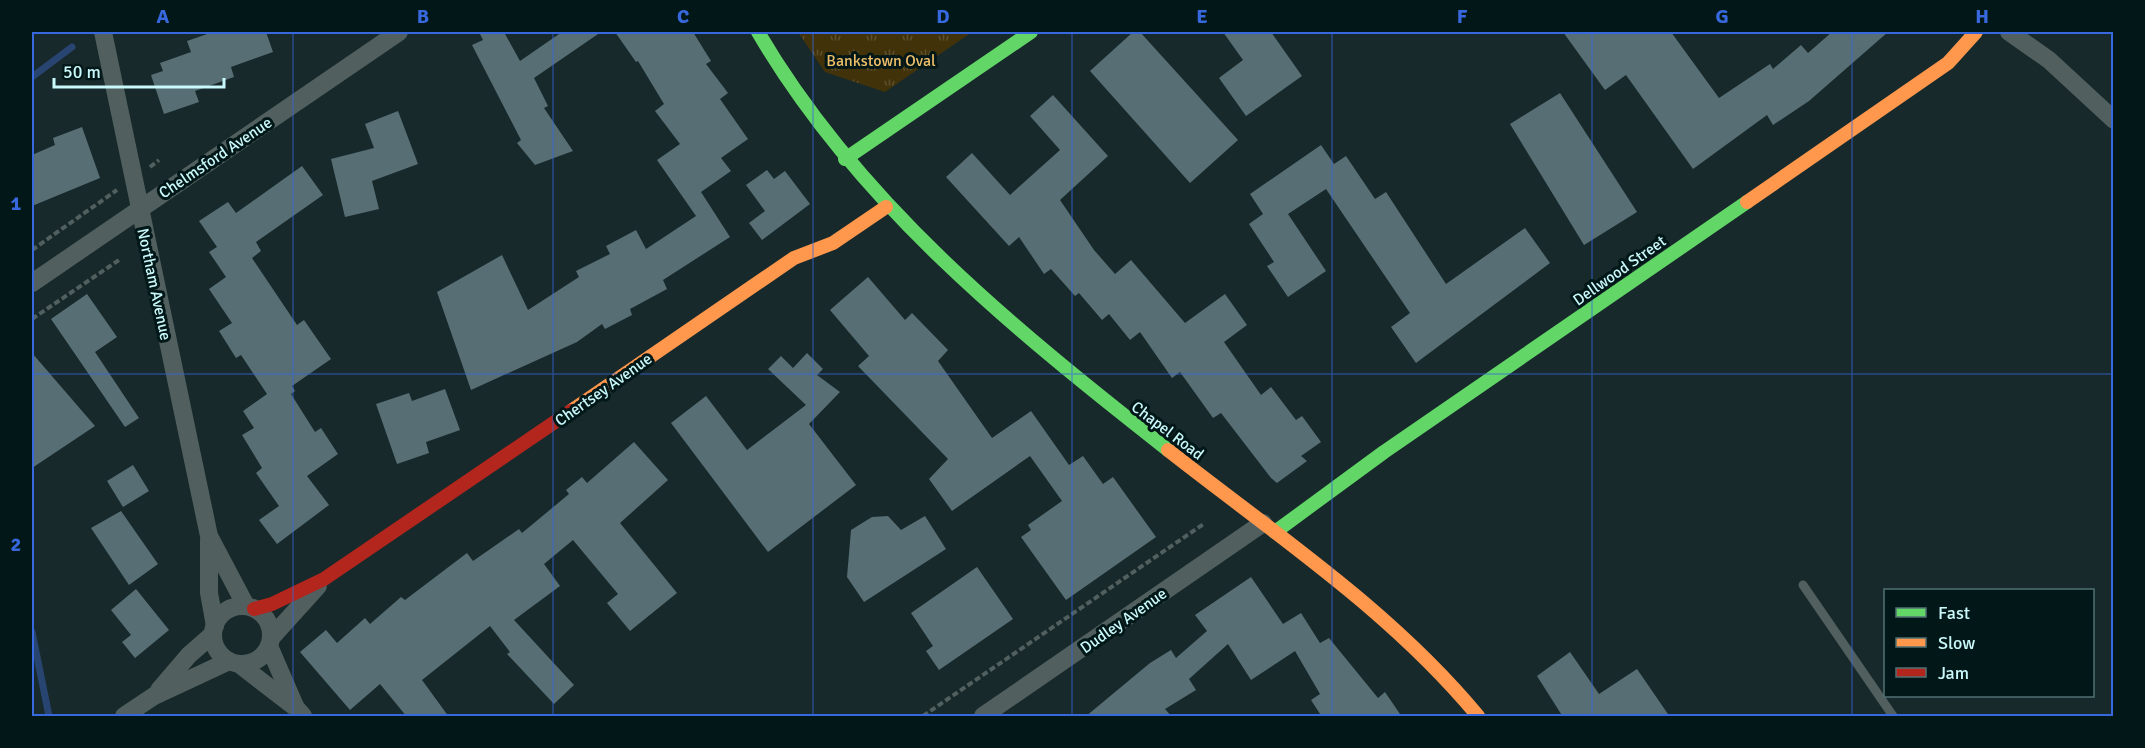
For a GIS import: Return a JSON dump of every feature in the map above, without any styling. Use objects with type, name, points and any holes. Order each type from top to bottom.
[{"type":"street","name":"Northam Avenue","points":[[103,32],[209,536],[209,593],[214,630]]},
{"type":"street","name":"Chelmsford Avenue","points":[[32,283],[399,32]]},
{"type":"street","name":"Chapel Road","points":[[758,32],[780,71],[845,159],[886,207],[950,268],[1091,390],[1403,633],[1446,676],[1478,717]]},
{"type":"street","points":[[845,159],[1031,32]]},
{"type":"street","name":"Dellwood Street","points":[[1269,527],[1394,445],[1948,63],[1976,32]]},
{"type":"street","points":[[2009,32],[2049,60],[2114,120]]},
{"type":"street","name":"Chertsey Avenue","points":[[250,607],[272,604],[324,579],[794,258],[833,243],[886,207]]},
{"type":"street","name":"Dudley Avenue","points":[[983,717],[1269,527]]},
{"type":"street","name":"Northam Avenue","points":[[209,536],[250,607]]},
{"type":"street","name":"Chertsey Avenue","points":[[270,642],[324,579]]},
{"type":"street","points":[[124,717],[153,696],[214,630],[229,609],[250,607],[267,621],[270,642],[300,712]]},
{"type":"street","points":[[214,630],[216,647],[300,712]]},
{"type":"street","points":[[153,696],[234,662],[258,659],[270,642]]},
{"type":"lane","points":[[1803,585],[1893,717]]},
{"type":"path","points":[[32,250],[159,160]]},
{"type":"path","points":[[32,319],[119,260]]},
{"type":"path","points":[[923,717],[1205,523]]},
{"type":"green space","name":"Bankstown Oval","points":[[798,32],[972,32],[885,92],[825,72]]},
{"type":"building","points":[[213,32],[266,32],[273,52],[231,67],[234,77],[195,91],[199,102],[164,114],[151,75],[163,71],[160,63],[191,52],[187,41]]},
{"type":"building","points":[[479,32],[504,32],[520,61],[562,32],[601,32],[534,78],[548,106],[544,108],[573,151],[535,165],[517,143],[521,140],[472,45],[483,40]]},
{"type":"building","points":[[615,32],[693,32],[711,61],[706,64],[728,93],[720,99],[748,139],[721,158],[731,171],[701,192],[730,237],[663,280],[667,289],[630,309],[632,315],[605,329],[602,324],[577,342],[471,390],[437,292],[502,255],[528,310],[579,277],[576,271],[610,254],[606,246],[636,230],[646,249],[696,216],[657,160],[680,144],[655,111],[664,104],[638,61],[636,62]]},
{"type":"building","points":[[1133,32],[1140,32],[1238,140],[1190,183],[1090,71]]},
{"type":"building","points":[[1223,32],[1271,32],[1302,76],[1246,116],[1219,78],[1243,60]]},
{"type":"building","points":[[1563,32],[1671,32],[1719,98],[1770,64],[1773,69],[1801,45],[1808,53],[1832,32],[1888,32],[1809,101],[1773,125],[1767,115],[1693,169],[1626,75],[1605,90]]},
{"type":"building","points":[[1560,93],[1637,212],[1584,245],[1510,124]]},
{"type":"building","points":[[1053,95],[1108,156],[1060,200],[1094,250],[1115,274],[1131,260],[1185,323],[1225,294],[1247,325],[1224,342],[1261,395],[1271,387],[1296,420],[1302,416],[1321,442],[1301,456],[1307,461],[1277,483],[1221,413],[1213,418],[1180,372],[1172,378],[1140,332],[1130,340],[1109,314],[1102,320],[1079,293],[1075,296],[1051,269],[1044,274],[1019,237],[1009,246],[946,177],[972,153],[1010,195],[1060,150],[1030,116]]},
{"type":"building","points":[[398,111],[418,164],[372,181],[379,209],[345,217],[331,159],[374,148],[365,124]]},
{"type":"building","points":[[82,127],[100,178],[32,206],[32,155],[55,145],[53,138]]},
{"type":"building","points":[[1321,145],[1334,164],[1346,156],[1375,199],[1386,192],[1446,284],[1525,228],[1550,263],[1416,363],[1391,327],[1410,313],[1326,189],[1288,214],[1326,271],[1288,297],[1267,266],[1274,262],[1249,224],[1263,214],[1250,194]]},
{"type":"building","points":[[302,166],[323,195],[256,242],[261,251],[252,258],[297,325],[304,320],[331,359],[292,386],[295,391],[291,394],[315,432],[321,428],[338,454],[307,476],[329,505],[277,544],[259,520],[279,506],[256,473],[262,468],[242,435],[254,428],[243,411],[267,394],[241,355],[236,358],[219,331],[232,323],[209,289],[226,277],[209,252],[217,247],[199,221],[228,202],[236,213]]},
{"type":"building","points":[[767,170],[774,179],[785,171],[810,204],[762,240],[749,223],[765,211],[746,185]]},
{"type":"building","points":[[868,277],[905,320],[912,313],[948,350],[938,361],[992,438],[1031,411],[1069,465],[1083,456],[1103,484],[1113,477],[1156,537],[1066,600],[1021,537],[1031,530],[1028,525],[1062,501],[1030,456],[952,511],[929,479],[948,459],[858,366],[869,356],[830,310]]},
{"type":"building","points":[[87,294],[117,337],[95,352],[139,418],[125,427],[51,319]]},
{"type":"building","points":[[32,353],[95,426],[32,468]]},
{"type":"building","points":[[807,353],[823,369],[817,375],[840,392],[809,424],[856,485],[768,552],[671,423],[706,396],[747,450],[806,405],[768,369],[781,356],[793,368]]},
{"type":"building","points":[[445,389],[460,430],[426,442],[429,453],[397,464],[376,404],[409,393],[412,401]]},
{"type":"building","points":[[634,442],[668,480],[620,523],[677,593],[630,631],[607,603],[618,594],[573,540],[544,564],[560,586],[514,620],[574,685],[554,704],[507,654],[510,652],[490,626],[422,680],[449,717],[407,717],[380,684],[350,710],[300,652],[326,630],[337,643],[365,618],[370,624],[401,597],[405,600],[467,553],[473,561],[519,529],[522,533],[569,494],[566,490],[582,477],[587,483]]},
{"type":"building","points":[[133,465],[149,491],[123,507],[107,481]]},
{"type":"building","points":[[121,511],[158,564],[129,585],[91,528]]},
{"type":"building","points":[[888,516],[901,530],[925,516],[946,549],[864,602],[847,577],[851,530],[872,517]]},
{"type":"building","points":[[977,567],[1013,619],[939,670],[926,651],[933,646],[911,613]]},
{"type":"building","points":[[1251,577],[1283,624],[1301,613],[1320,643],[1329,638],[1378,698],[1385,692],[1402,717],[1322,717],[1311,700],[1320,694],[1295,651],[1251,680],[1228,644],[1189,679],[1196,690],[1165,709],[1172,717],[1085,717],[1150,663],[1171,650],[1176,658],[1207,631],[1195,615]]},
{"type":"building","points":[[136,589],[169,630],[135,658],[122,642],[131,635],[111,610]]},
{"type":"building","points":[[1570,652],[1599,694],[1637,669],[1670,717],[1563,717],[1537,676]]},
{"type":"waterway","points":[[32,77],[72,47]]},
{"type":"waterway","points":[[32,632],[49,716]]},
{"type":"traffic: fast","points":[[758,32],[798,94],[891,208],[997,310],[1168,450]]},
{"type":"traffic: fast","points":[[845,159],[1031,32]]},
{"type":"traffic: fast","points":[[1275,532],[1384,452],[1747,202]]},
{"type":"traffic: slow","points":[[1747,202],[1948,63],[1976,32]]},
{"type":"traffic: slow","points":[[571,411],[794,258],[833,243],[886,207]]},
{"type":"traffic: slow","points":[[1168,450],[1370,608],[1408,642],[1478,716]]},
{"type":"traffic: jam","points":[[254,609],[272,604],[324,579],[571,411]]}]
